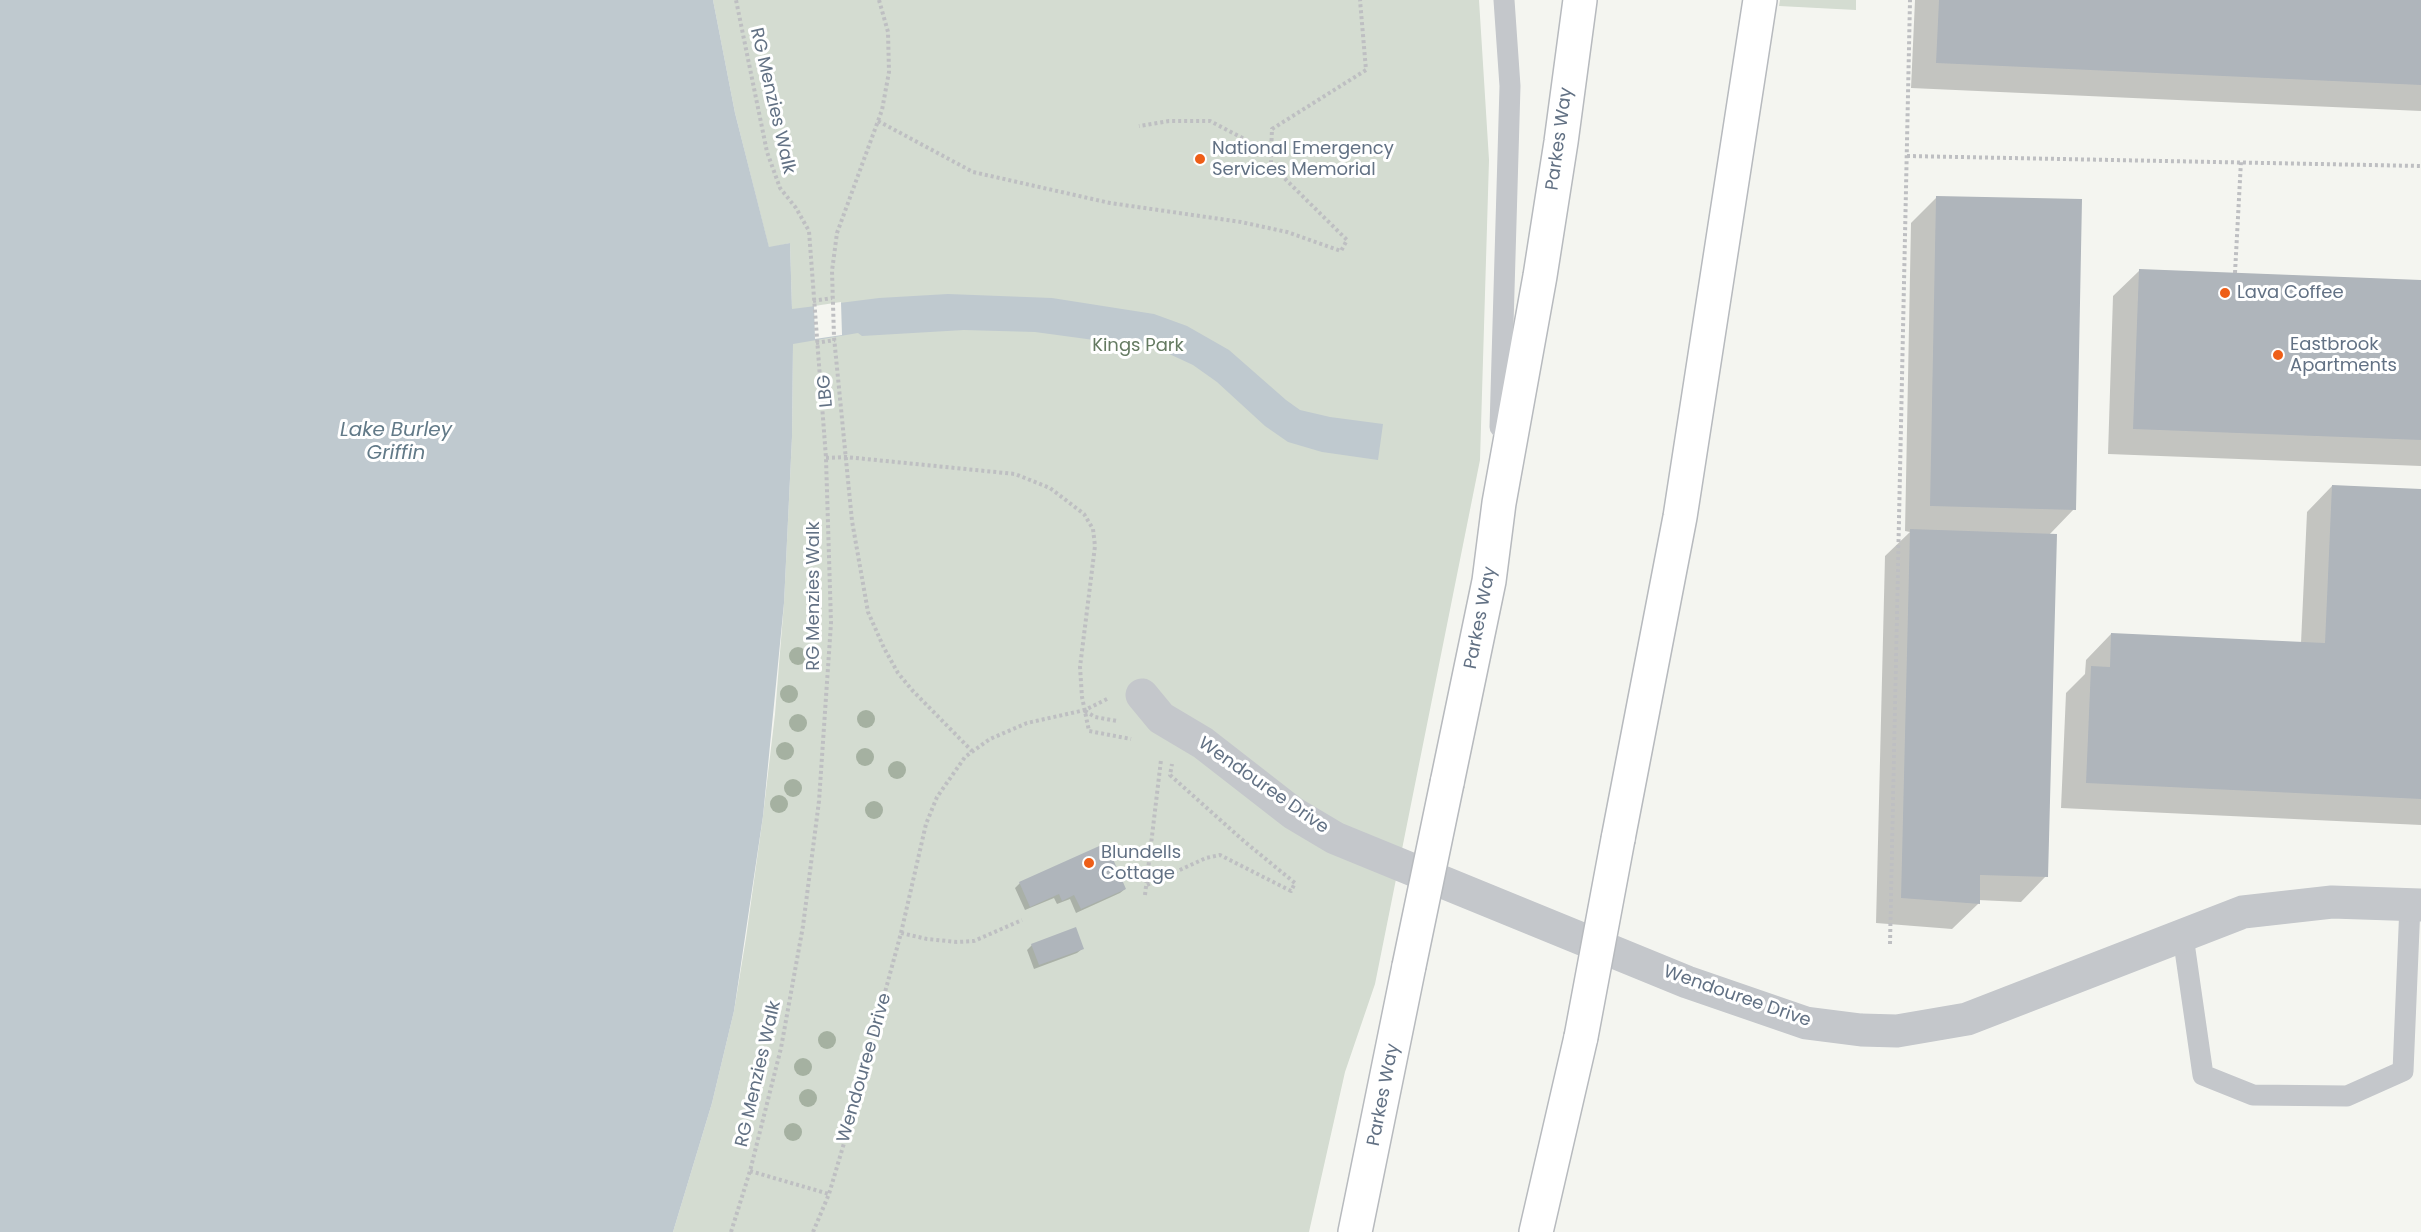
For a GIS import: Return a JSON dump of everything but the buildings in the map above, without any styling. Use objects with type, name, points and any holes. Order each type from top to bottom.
[{"type":"main road","name":"Parkes Way","points":[[1355,1232],[1489,581],[1499,503],[1540,276],[1580,0]]},
{"type":"main road","points":[[1536,1232],[1581,1037],[1680,517],[1760,0]]},
{"type":"street","name":"Wendouree Drive","points":[[1142,695],[1161,718],[1203,743],[1293,813],[1335,838],[1687,982],[1806,1023],[1861,1030],[1897,1031],[1967,1019],[2243,912],[2332,902],[2416,905]]},
{"type":"lane","points":[[1499,503],[1510,86],[1504,0]]},
{"type":"lane","points":[[2182,936],[2203,1075],[2253,1095],[2347,1096],[2403,1071],[2416,905]]},
{"type":"path","name":"RG Menzies Walk","points":[[731,1232],[750,1171],[781,1048],[804,926],[819,801],[831,623],[826,458],[809,231],[796,208],[780,188],[767,152],[736,0]]},
{"type":"path","name":"LBG","points":[[879,0],[888,32],[889,72],[878,121],[837,233],[832,271],[835,338],[857,561],[868,612],[884,648],[904,681],[972,751]]},
{"type":"path","points":[[878,121],[973,172],[1110,203],[1241,222],[1287,232],[1341,251],[1347,240],[1271,165],[1272,129],[1366,70],[1360,0]]},
{"type":"path","points":[[1890,944],[1910,0]]},
{"type":"path","points":[[1139,126],[1169,121],[1210,121],[1271,153]]},
{"type":"path","points":[[1906,156],[2421,166]]},
{"type":"path","points":[[2235,273],[2241,161]]},
{"type":"path","points":[[813,303],[832,301]]},
{"type":"path","points":[[816,341],[835,338]]},
{"type":"path","points":[[826,458],[846,457],[1015,474],[1050,488],[1084,514],[1093,529],[1095,546],[1079,675],[1089,731],[1134,740]]},
{"type":"path","name":"Wendouree Drive","points":[[813,1232],[829,1194],[901,933],[913,875],[932,807],[947,780],[972,751],[990,739],[1010,729],[1038,720],[1085,710]]},
{"type":"path","points":[[1146,895],[1161,753]]},
{"type":"path","points":[[1147,885],[1216,855],[1228,858],[1291,891],[1295,883],[1170,775],[1172,760]]},
{"type":"path","points":[[901,933],[927,939],[974,941],[1022,920]]},
{"type":"path","points":[[750,1171],[829,1194]]},
{"type":"green space","name":"Kings Park","points":[[713,0],[1479,0],[1489,160],[1480,460],[1375,984],[1345,1072],[1309,1232],[673,1232],[712,1103],[734,1011],[746,938],[775,714],[784,603],[792,437],[793,344],[790,243],[769,248],[735,113]]},
{"type":"green space","points":[[1780,0],[1856,0],[1856,10],[1779,6]]},
{"type":"water","name":"Lake Burley Griffin","points":[[0,0],[713,0],[735,113],[769,247],[790,243],[792,309],[879,298],[948,294],[1052,298],[1154,314],[1187,326],[1229,350],[1300,410],[1330,417],[1383,424],[1378,460],[1322,452],[1288,442],[1265,426],[1217,382],[1193,365],[1165,352],[1132,342],[1131,345],[1035,332],[964,330],[862,336],[858,333],[793,344],[792,437],[784,603],[763,816],[734,1011],[712,1103],[673,1232],[0,1232]]},
{"type":"pier","points":[[841,302],[842,335],[815,339],[814,306]]},
{"type":"place","name":"National Emergency Services Memorial","points":[[1200,159]]},
{"type":"place","name":"Lava Coffee","points":[[2225,293]]},
{"type":"place","name":"Eastbrook Apartments","points":[[2278,355]]},
{"type":"place","name":"Blundells Cottage","points":[[1089,863]]}]
